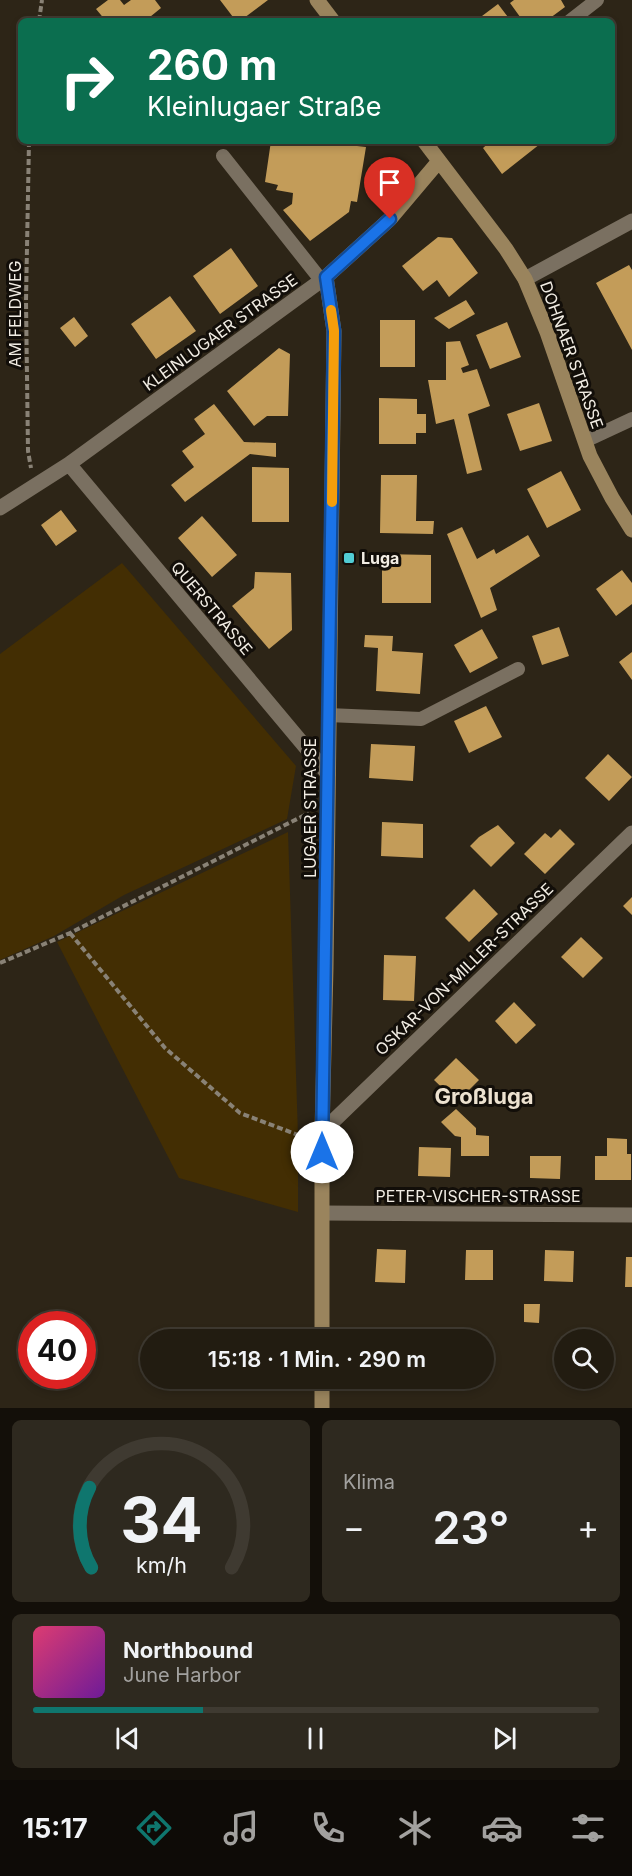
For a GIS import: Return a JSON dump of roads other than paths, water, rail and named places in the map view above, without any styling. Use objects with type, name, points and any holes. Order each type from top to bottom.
[{"type":"street","points":[[317,0],[331,18]]},
{"type":"street","name":"DOHNAER STRASSE","points":[[427,144],[506,249],[525,279],[547,332],[590,456],[632,530]]},
{"type":"street","name":"KLEINLUGAER STRASSE","points":[[0,508],[69,464],[324,279],[390,219],[440,161]]},
{"type":"street","points":[[525,279],[632,221]]},
{"type":"street","name":"LUGAER STRASSE","points":[[322,1329],[322,1132],[334,331],[324,279]]},
{"type":"street","name":"QUERSTRASSE","points":[[69,464],[328,774]]},
{"type":"street","name":"OSKAR-VON-MILLER-STRASSE","points":[[322,1132],[632,833]]},
{"type":"street","name":"PETER-VISCHER-STRASSE","points":[[323,1213],[632,1215]]},
{"type":"street","points":[[322,1389],[322,1408]]},
{"type":"lane","points":[[574,18],[597,0]]},
{"type":"lane","points":[[223,156],[324,279]]},
{"type":"lane","points":[[585,441],[632,419]]},
{"type":"lane","points":[[328,715],[421,718],[518,669]]},
{"type":"place","name":"Luga","points":[[349,558]]},
{"type":"district","name":"Großluga","points":[[484,1096]]}]
